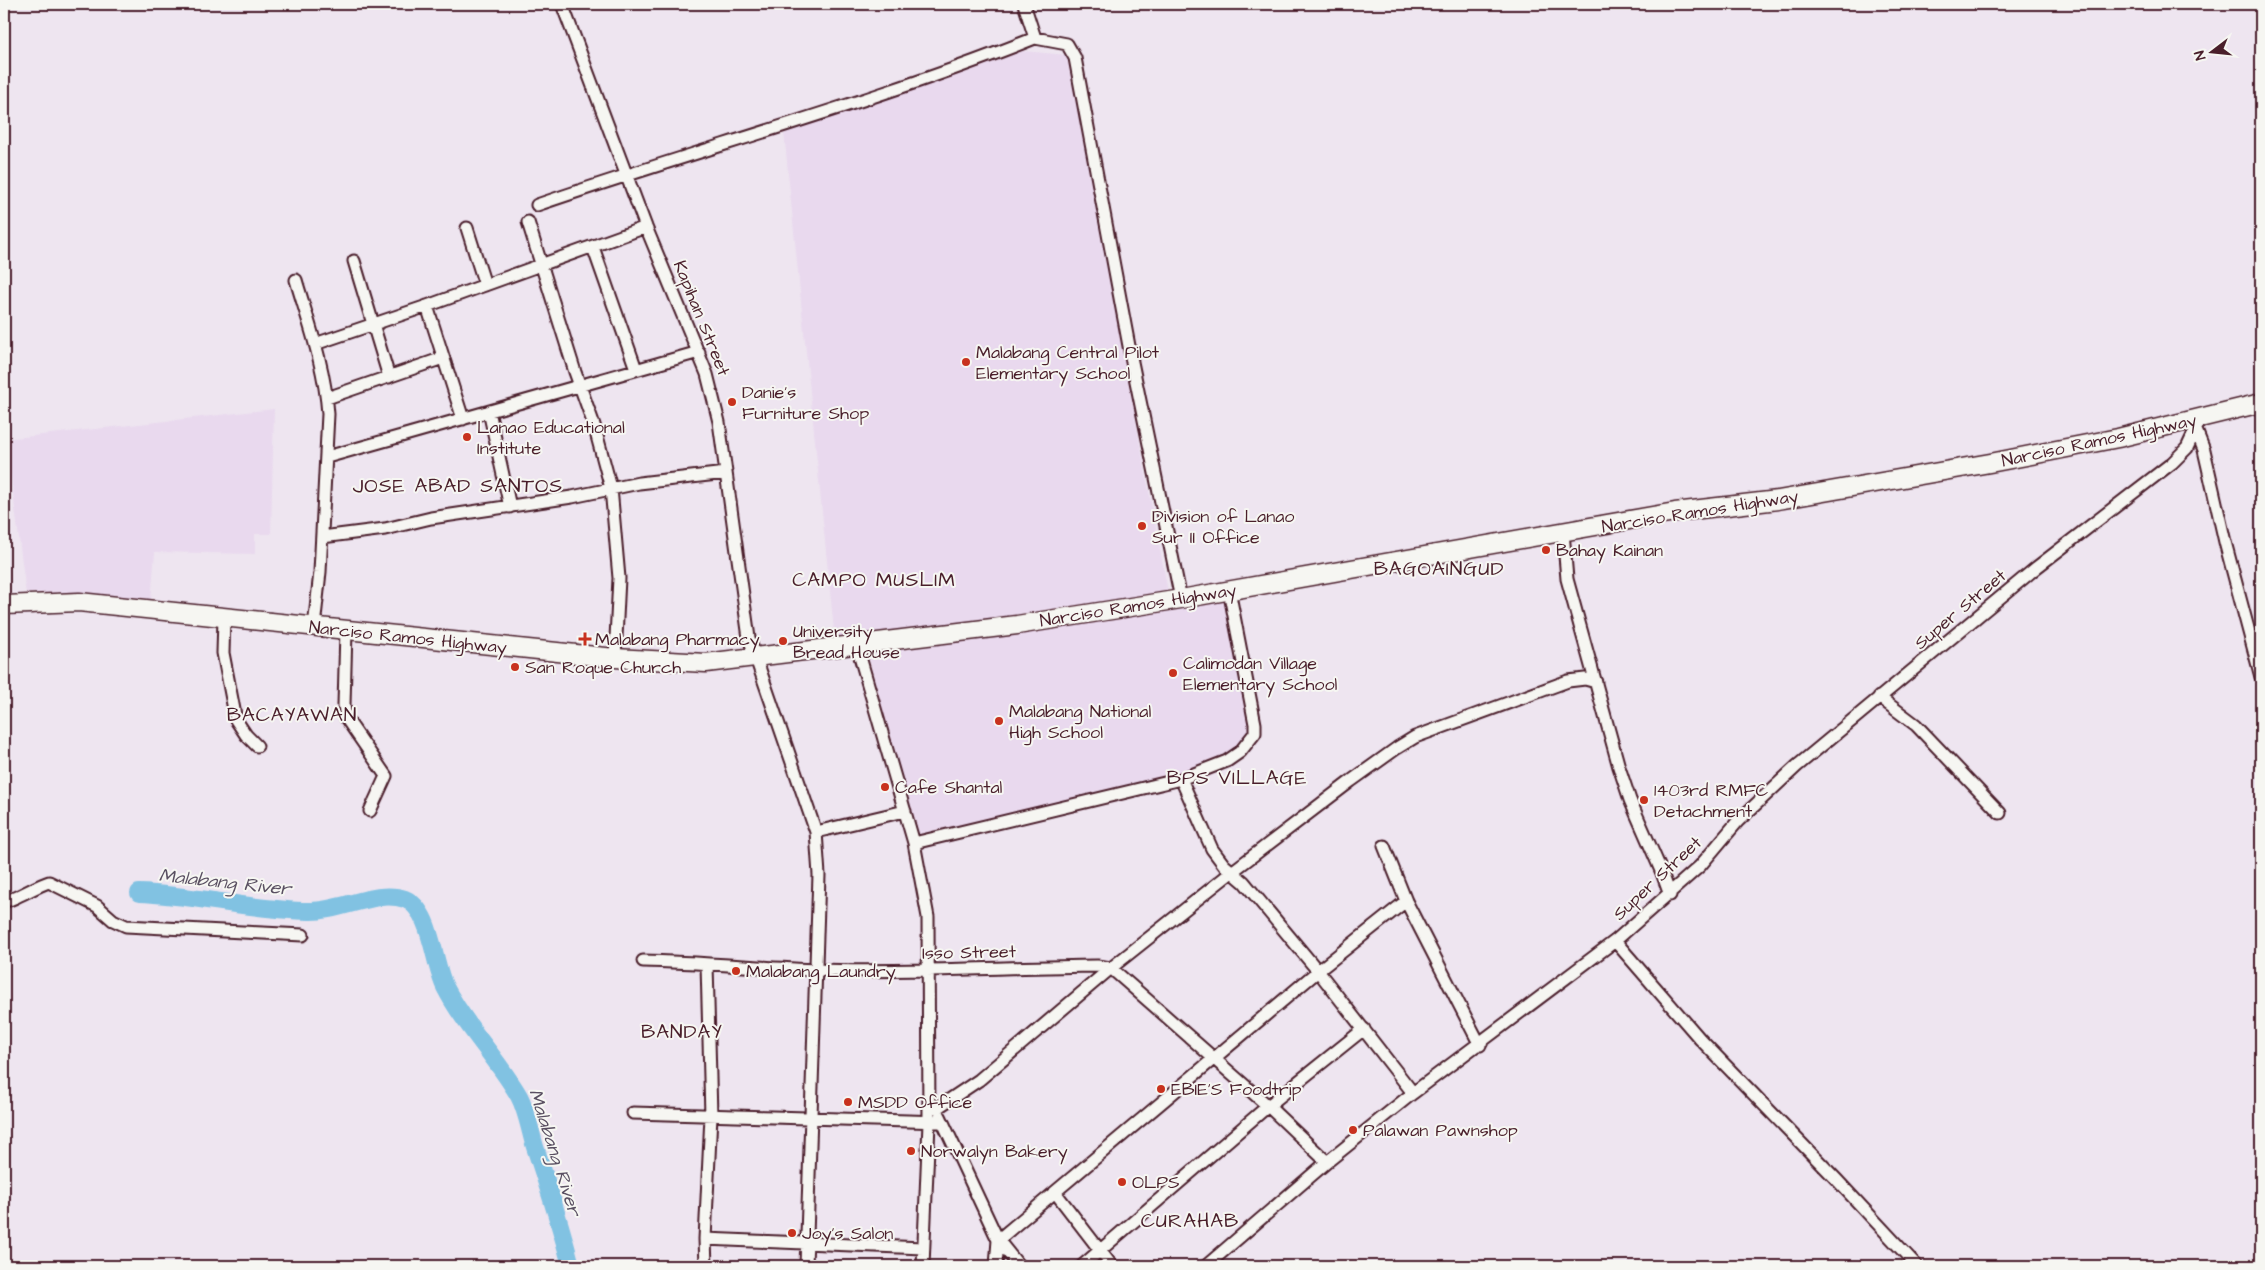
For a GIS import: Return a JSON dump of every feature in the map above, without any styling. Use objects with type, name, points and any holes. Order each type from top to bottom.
[{"type":"highway","name":"Narciso Ramos Highway","points":[[4,606],[78,602],[615,658],[697,663],[755,659],[856,644],[1017,625],[1181,599],[1675,512],[1778,500],[2198,424],[2261,403]]},
{"type":"street","name":"Kapihan Street","points":[[562,4],[646,227],[699,352],[713,397],[726,473],[746,621],[755,659],[816,832],[819,875],[806,1266]]},
{"type":"street","points":[[1024,4],[1035,38]]},
{"type":"street","points":[[537,205],[627,174],[780,128],[883,94],[1035,38],[1067,44],[1075,58],[1132,362],[1181,599]]},
{"type":"street","points":[[528,222],[596,433],[611,488],[619,578],[615,658]]},
{"type":"street","points":[[315,344],[374,325],[646,227]]},
{"type":"street","points":[[467,228],[485,285]]},
{"type":"street","points":[[593,247],[636,369]]},
{"type":"street","points":[[354,261],[389,377]]},
{"type":"street","points":[[296,280],[315,344],[327,398],[327,457],[314,627]]},
{"type":"street","points":[[427,306],[463,419]]},
{"type":"street","points":[[327,457],[699,352]]},
{"type":"street","points":[[327,398],[443,358]]},
{"type":"street","points":[[488,411],[510,507]]},
{"type":"street","points":[[2198,424],[2225,542],[2261,677]]},
{"type":"street","name":"Super Street","points":[[1206,1266],[1327,1162],[1413,1093],[1480,1045],[1615,942],[1670,895],[1700,866],[1746,813],[1797,766],[2037,567],[2172,463],[2187,448],[2198,424]]},
{"type":"street","points":[[322,538],[385,530],[431,518],[510,507],[611,488],[726,473]]},
{"type":"street","points":[[1563,532],[1567,579],[1624,783],[1670,895]]},
{"type":"street","points":[[914,843],[1181,778],[1227,761],[1240,752],[1255,733],[1255,724],[1229,590]]},
{"type":"street","points":[[224,618],[223,652],[236,720],[246,735],[257,746]]},
{"type":"street","points":[[346,630],[344,704],[346,718],[386,776],[370,811]]},
{"type":"street","points":[[856,644],[914,843],[928,917],[929,1123],[923,1266]]},
{"type":"street","points":[[937,1108],[979,1080],[1111,968],[1233,871],[1358,776],[1415,737],[1568,681],[1585,679],[1596,682]]},
{"type":"street","points":[[1879,697],[1916,726],[2000,814]]},
{"type":"street","points":[[1181,778],[1212,849],[1318,971],[1413,1093]]},
{"type":"street","points":[[816,832],[905,811]]},
{"type":"street","points":[[1384,846],[1406,901],[1480,1045]]},
{"type":"street","points":[[4,901],[9,902],[36,885],[49,882],[97,906],[113,920],[126,926],[303,935]]},
{"type":"street","points":[[996,1266],[998,1240],[1318,971],[1406,901]]},
{"type":"street","points":[[1615,942],[1700,1039],[1831,1173],[1917,1266]]},
{"type":"street","name":"Isso Street","points":[[643,961],[816,970],[928,971],[1086,966],[1111,968]]},
{"type":"street","points":[[706,1266],[705,1239],[711,1116],[708,964]]},
{"type":"street","points":[[1111,968],[1268,1106],[1327,1162]]},
{"type":"street","points":[[1082,1266],[1101,1252],[1268,1106],[1364,1029]]},
{"type":"street","points":[[929,1091],[998,1240],[1019,1266]]},
{"type":"street","points":[[633,1113],[812,1120],[942,1122]]},
{"type":"street","points":[[1055,1192],[1112,1266]]},
{"type":"street","points":[[705,1239],[923,1248]]},
{"type":"shaded area","name":"Malabang Central Pilot Elementary School","points":[[1023,51],[1067,55],[1168,592],[835,641],[784,132]]},
{"type":"shaded area","points":[[274,409],[271,534],[255,534],[255,554],[155,552],[151,601],[26,593],[6,439]]},
{"type":"shaded area","name":"Malabang National High School","points":[[1228,598],[1252,734],[1238,751],[1202,768],[916,838],[868,655],[1094,622]]},
{"type":"waterway","name":"Malabang River","points":[[139,893],[266,908],[309,911],[333,908],[382,897],[405,899],[414,905],[421,914],[431,939],[445,987],[522,1102],[571,1266]]},
{"type":"place","name":"Malabang Central Pilot Elementary School","points":[[966,362]]},
{"type":"place","name":"Danie's Furniture Shop","points":[[732,402]]},
{"type":"place","name":"Lanao Educational Institute","points":[[467,437]]},
{"type":"place","name":"Division of Lanao Sur II Office","points":[[1142,526]]},
{"type":"place","name":"Bahay Kainan","points":[[1546,550]]},
{"type":"place","name":"Malabang Pharmacy","points":[[585,639]]},
{"type":"place","name":"University Bread House","points":[[783,641]]},
{"type":"place","name":"San Roque Church","points":[[515,667]]},
{"type":"place","name":"Calimodan Village Elementary School","points":[[1173,673]]},
{"type":"place","name":"Malabang National High School","points":[[999,721]]},
{"type":"place","name":"Cafe Shantal","points":[[885,787]]},
{"type":"place","name":"1403rd RMFC Detachment","points":[[1644,800]]},
{"type":"place","name":"Malabang Laundry","points":[[736,971]]},
{"type":"place","name":"EBIE'S Foodtrip","points":[[1161,1089]]},
{"type":"place","name":"MSDD Office","points":[[848,1102]]},
{"type":"place","name":"Palawan Pawnshop","points":[[1353,1130]]},
{"type":"place","name":"Norwalyn Bakery","points":[[911,1151]]},
{"type":"place","name":"OLPS","points":[[1122,1182]]},
{"type":"place","name":"Joy's Salon","points":[[792,1233]]},
{"type":"district","name":"JOSE ABAD SANTOS","points":[[458,485]]},
{"type":"district","name":"BAGOAINGUD","points":[[1439,568]]},
{"type":"district","name":"CAMPO MUSLIM","points":[[874,579]]},
{"type":"district","name":"BACAYAWAN","points":[[292,714]]},
{"type":"district","name":"BPS VILLAGE","points":[[1237,777]]},
{"type":"district","name":"BANDAY","points":[[682,1031]]},
{"type":"district","name":"CURAHAB","points":[[1190,1220]]}]
